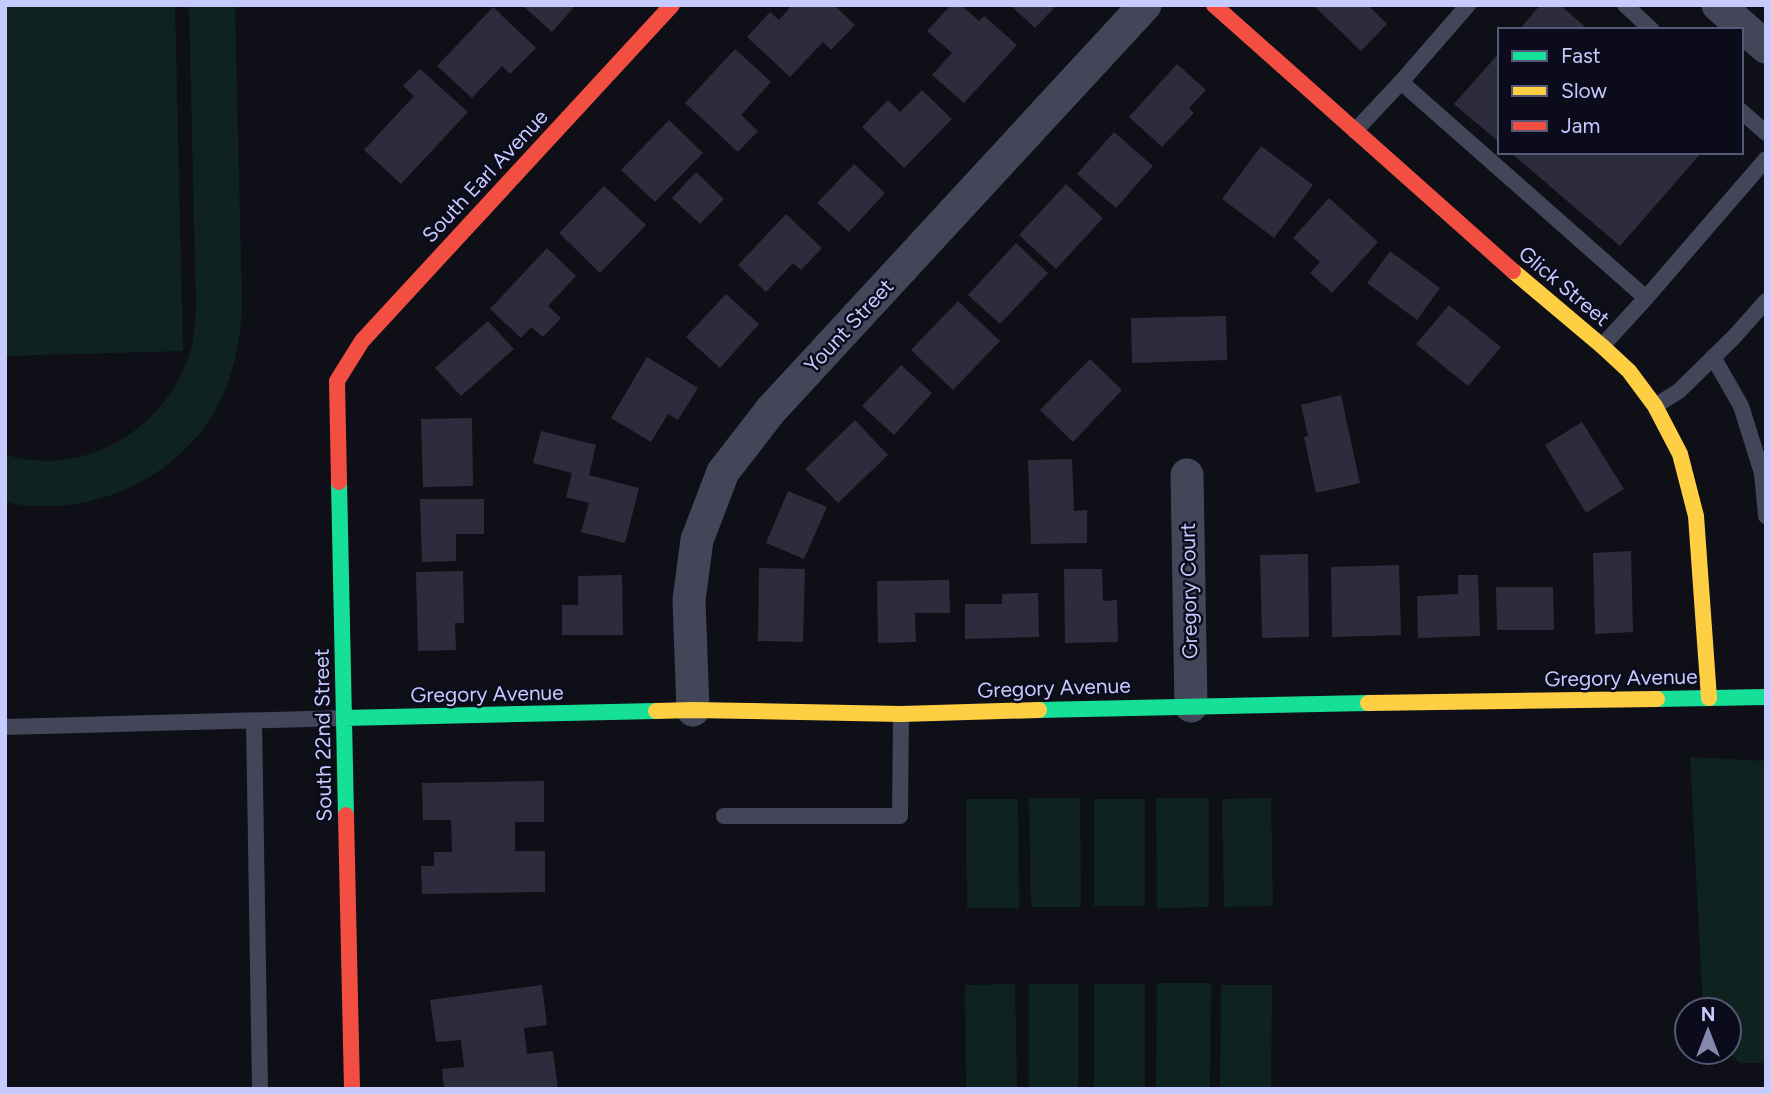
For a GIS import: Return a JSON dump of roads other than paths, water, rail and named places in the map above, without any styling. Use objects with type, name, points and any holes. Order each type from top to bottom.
[{"type":"street","name":"South Earl Avenue","points":[[337,381],[362,341],[672,5]]},
{"type":"street","name":"Yount Street","points":[[693,709],[689,600],[698,540],[723,472],[771,410],[1145,5]]},
{"type":"street","name":"Glick Street","points":[[1214,5],[1479,243],[1602,346],[1629,371],[1655,406],[1680,454],[1696,516],[1709,698]]},
{"type":"street","points":[[1718,5],[1766,47]]},
{"type":"street","name":"South 22nd Street","points":[[337,381],[352,1089]]},
{"type":"street","name":"Gregory Court","points":[[1187,475],[1191,706]]},
{"type":"street","name":"Gregory Avenue","points":[[344,718],[693,709],[901,714],[1191,706],[1766,697]]},
{"type":"lane","points":[[1355,131],[1468,5]]},
{"type":"lane","points":[[1625,5],[1650,28]]},
{"type":"lane","points":[[1401,82],[1646,298]]},
{"type":"lane","points":[[1743,113],[1766,133]]},
{"type":"lane","points":[[1602,346],[1766,159]]},
{"type":"lane","points":[[1655,406],[1679,391],[1766,301]]},
{"type":"lane","points":[[1713,357],[1741,407],[1762,473],[1766,516]]},
{"type":"lane","points":[[724,816],[900,816],[901,714]]},
{"type":"lane","points":[[5,727],[344,718]]},
{"type":"lane","points":[[254,721],[260,1089]]}]
